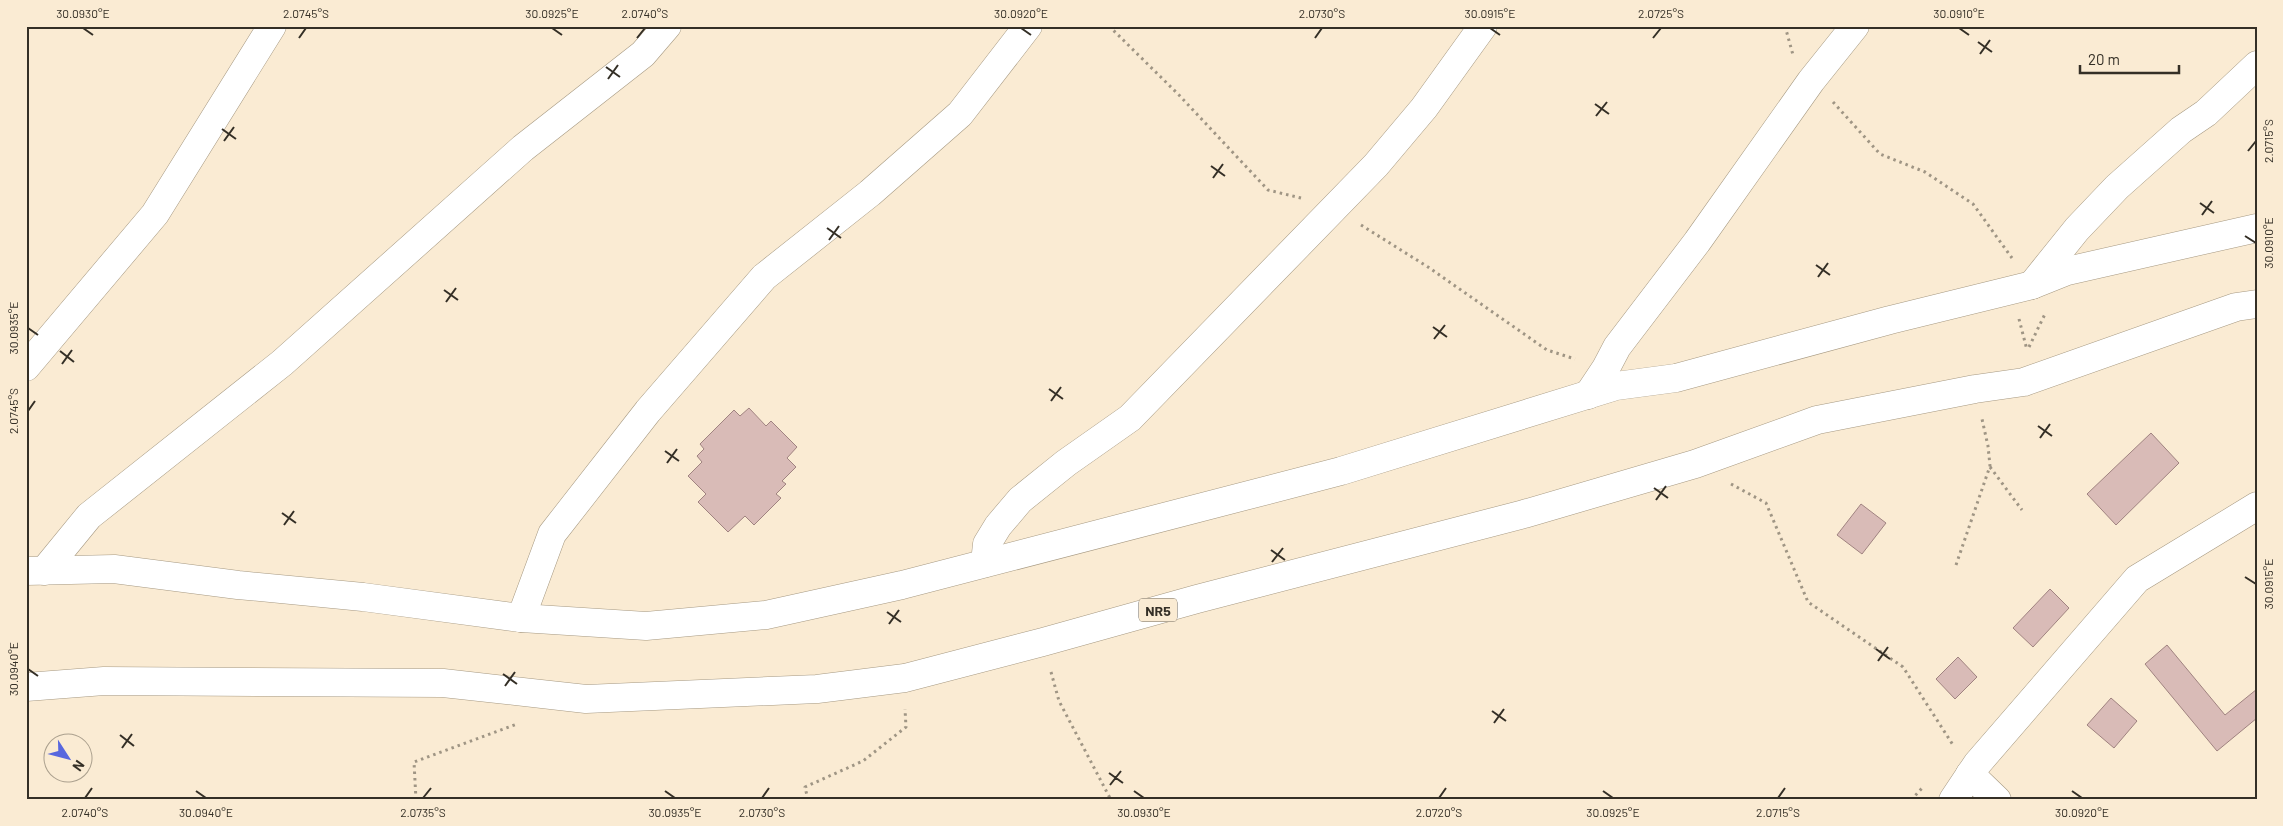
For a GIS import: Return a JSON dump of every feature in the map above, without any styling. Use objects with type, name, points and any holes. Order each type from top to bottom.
[{"type":"main road","points":[[26,367],[155,214],[272,26]]},
{"type":"main road","points":[[35,571],[89,516],[282,363],[524,148],[643,54],[667,26]]},
{"type":"main road","points":[[521,618],[552,534],[648,411],[764,277],[870,193],[960,114],[1028,26]]},
{"type":"main road","points":[[985,564],[986,544],[998,526],[1020,500],[1066,463],[1130,418],[1376,165],[1424,108],[1483,26]]},
{"type":"main road","points":[[1588,395],[1617,347],[1696,242],[1811,80],[1855,26]]},
{"type":"main road","points":[[2022,287],[2117,187],[2181,130],[2206,113],[2257,66]]},
{"type":"main road","points":[[35,571],[114,569],[238,585],[363,597],[521,618],[646,626],[766,615],[902,585],[1341,470],[1616,386],[1676,378],[2022,287],[2089,266],[2257,228]]},
{"type":"main road","name":"NR5","points":[[26,687],[104,680],[443,683],[586,699],[817,689],[905,678],[1197,599],[1524,514],[1695,464],[1817,420],[2024,382],[2236,307],[2257,304]]},
{"type":"main road","points":[[1954,800],[1974,769],[2138,579],[2257,506]]},
{"type":"main road","points":[[1974,769],[1997,800]]},
{"type":"path","points":[[1108,26],[1179,95],[1268,190],[1315,202],[1362,226],[1428,267],[1547,350],[1606,368]]},
{"type":"path","points":[[1811,80],[1849,118],[1880,154],[1925,172],[1973,204],[2020,271],[2028,354],[2029,346],[2046,313]]},
{"type":"path","points":[[1956,565],[1990,466],[1988,446],[1975,390]]},
{"type":"path","points":[[1695,464],[1766,503],[1808,602],[1902,667],[1958,753],[1974,769]]},
{"type":"path","points":[[1990,466],[2022,510]]},
{"type":"path","points":[[1043,642],[1059,701],[1111,800]]},
{"type":"path","points":[[808,800],[805,786],[863,761],[906,727],[905,678]]},
{"type":"path","points":[[416,800],[414,762],[522,722]]},
{"type":"building","points":[[749,408],[766,426],[771,421],[797,447],[787,458],[796,467],[782,481],[786,484],[776,494],[781,498],[754,525],[745,516],[728,532],[698,502],[706,494],[688,476],[702,462],[697,456],[704,449],[700,444],[734,410],[740,416]]},
{"type":"building","points":[[2151,433],[2179,463],[2116,525],[2087,494]]},
{"type":"building","points":[[1861,504],[1886,523],[1862,554],[1837,535]]},
{"type":"building","points":[[2050,589],[2069,608],[2033,647],[2013,628]]},
{"type":"building","points":[[2167,645],[2225,715],[2257,689],[2257,718],[2217,751],[2145,664]]},
{"type":"building","points":[[1958,657],[1977,677],[1955,699],[1936,679]]},
{"type":"building","points":[[2111,698],[2137,721],[2114,748],[2087,725]]}]
